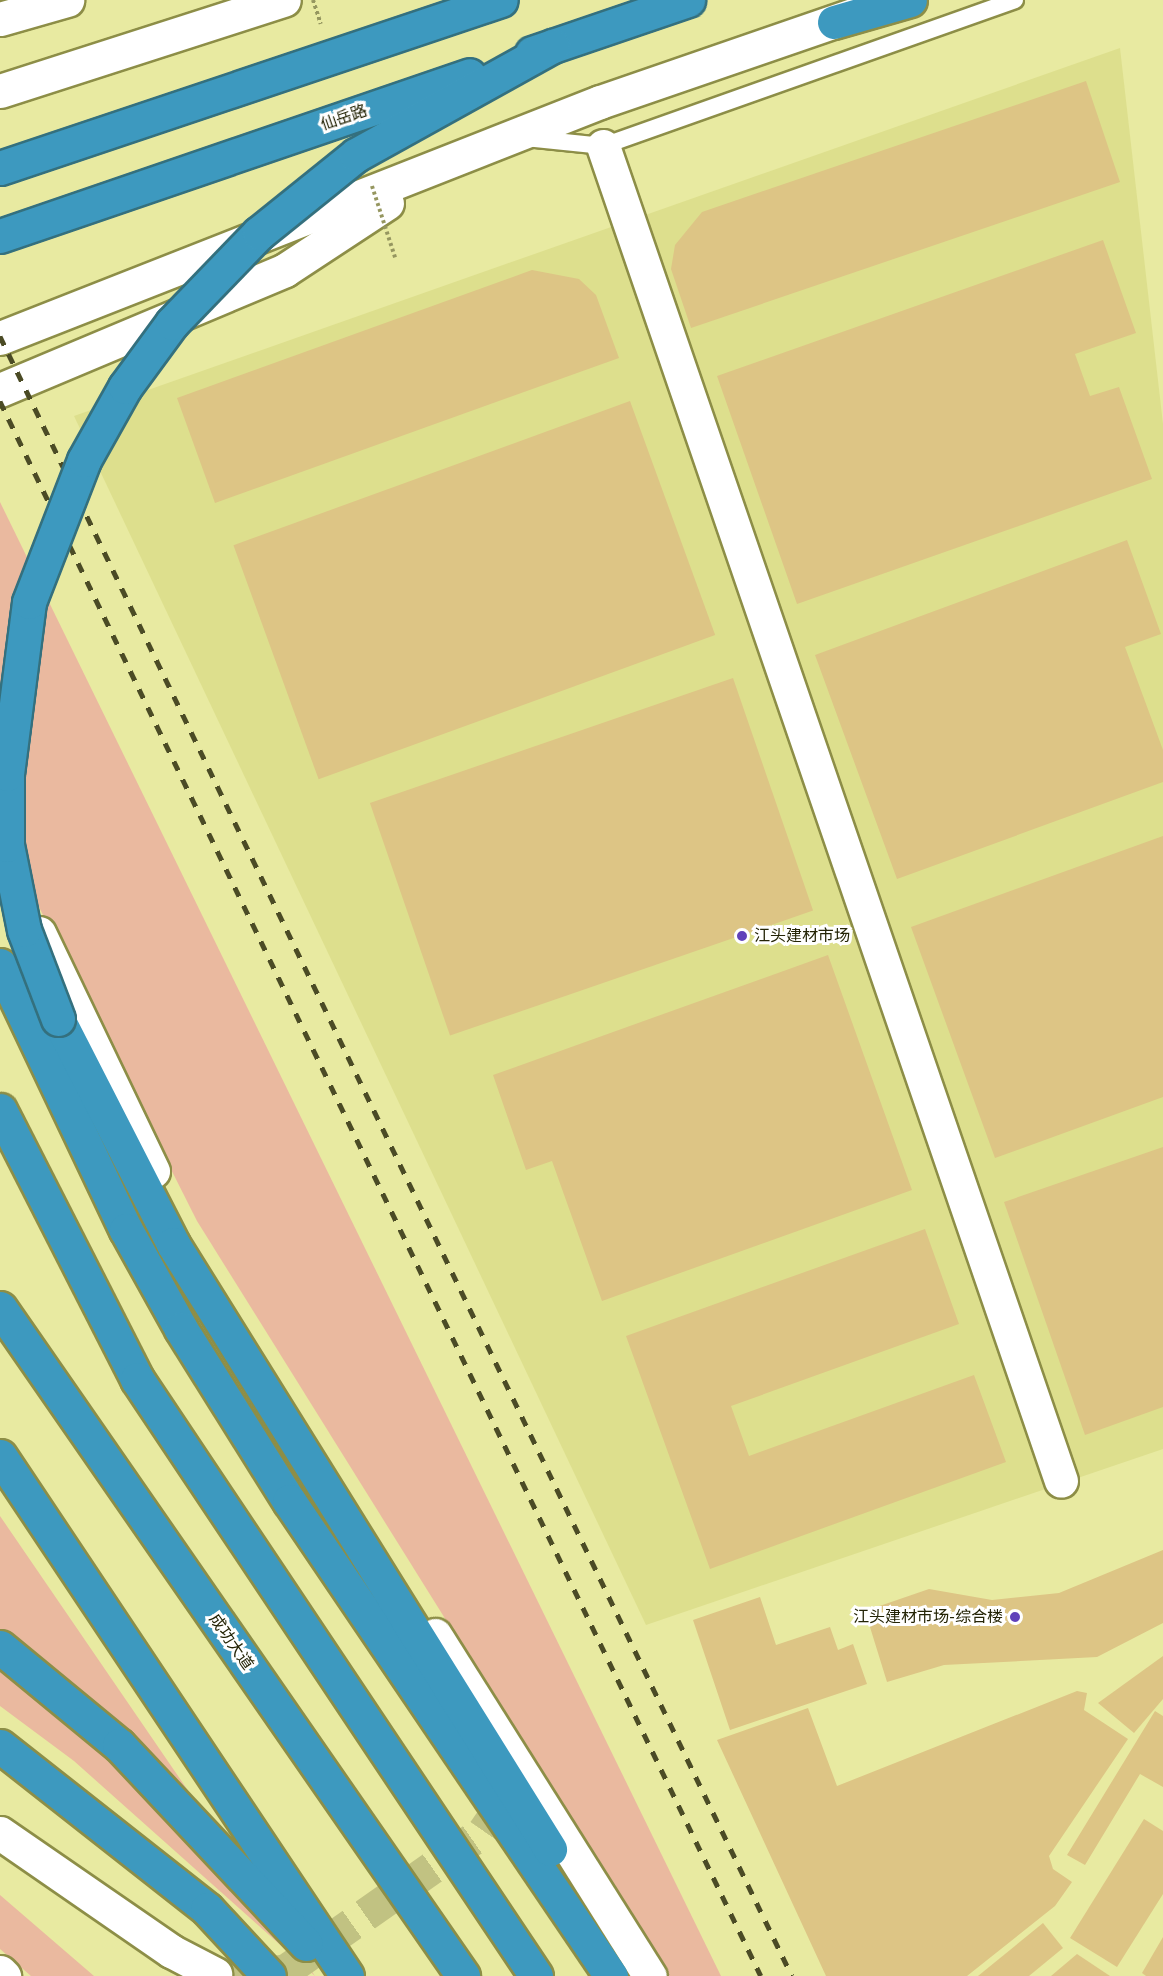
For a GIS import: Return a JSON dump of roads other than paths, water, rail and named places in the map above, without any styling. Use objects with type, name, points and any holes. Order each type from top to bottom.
[{"type":"highway","points":[[0,168],[501,0]]},
{"type":"highway","name":"仙岳路","points":[[0,236],[688,0]]},
{"type":"highway","points":[[834,22],[910,0]]},
{"type":"highway","points":[[553,46],[356,155],[259,233],[172,323],[124,387],[84,460],[29,602],[7,774],[8,845],[24,930],[58,1019],[173,1244],[506,1773],[622,1976]]},
{"type":"highway","points":[[0,965],[126,1230],[181,1329],[301,1520],[611,1976]]},
{"type":"highway","points":[[0,1110],[137,1379],[536,1976]]},
{"type":"highway","name":"成功大道","points":[[0,1308],[463,1976]]},
{"type":"highway","points":[[0,1456],[347,1976]]},
{"type":"highway","points":[[0,1647],[119,1745],[335,1976]]},
{"type":"highway","points":[[0,1746],[207,1909],[269,1976]]},
{"type":"main road","points":[[0,19],[67,0]]},
{"type":"main road","points":[[0,91],[284,0]]},
{"type":"main road","points":[[0,338],[510,136],[893,0]]},
{"type":"main road","points":[[603,146],[1061,1481]]},
{"type":"main road","points":[[0,390],[285,270],[453,159]]},
{"type":"main road","points":[[0,851],[171,1210],[331,1478],[511,1750],[650,1976]]},
{"type":"main road","points":[[0,1833],[171,1951],[215,1974]]},
{"type":"main road","points":[[0,1972],[4,1976]]},
{"type":"lane","points":[[510,136],[603,146],[1015,0]]},
{"type":"tunnel","points":[[215,1974],[285,1971],[484,1831],[509,1795],[509,1785]]},
{"type":"railway","points":[[0,336],[792,1976]]},
{"type":"railway","points":[[0,401],[761,1976]]},
{"type":"place","name":"江头建材市场","points":[[742,936]]},
{"type":"place","name":"江头建材市场-综合楼","points":[[1015,1617]]}]
